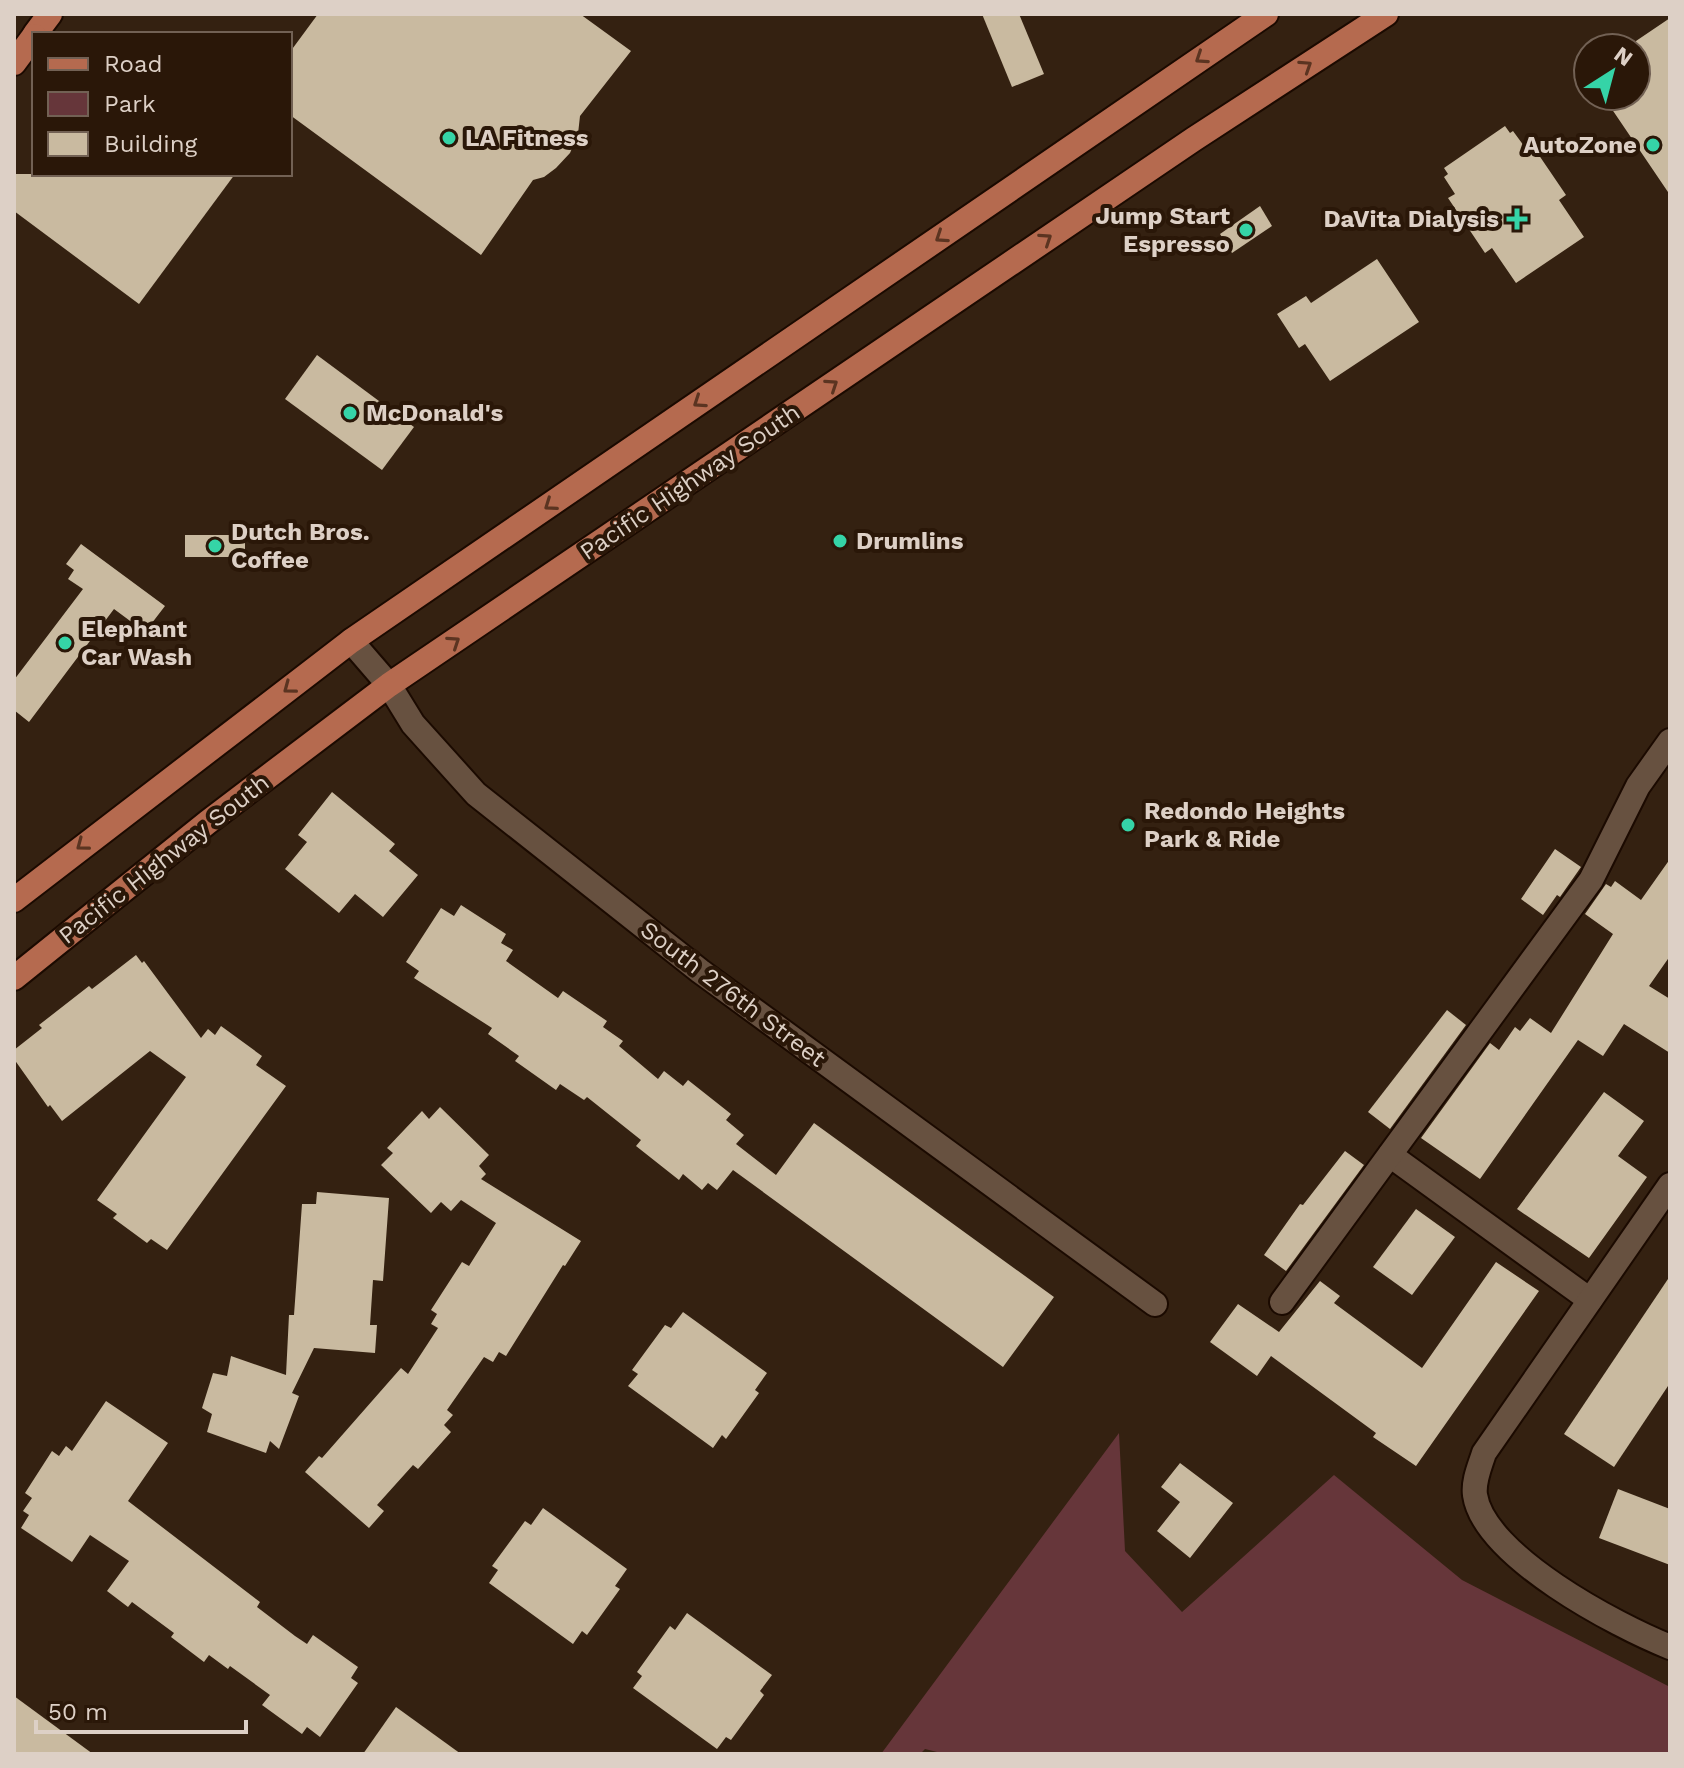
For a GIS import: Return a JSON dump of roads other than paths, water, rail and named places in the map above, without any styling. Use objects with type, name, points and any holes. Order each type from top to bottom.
[{"type":"main road","points":[[37,32],[50,14]]},
{"type":"main road","points":[[20,887],[351,641],[1266,14]]},
{"type":"main road","name":"Pacific Highway South","points":[[14,978],[208,822],[389,685],[1194,139],[1386,14]]},
{"type":"main road","points":[[14,63],[32,39]]},
{"type":"street","name":"South 276th Street","points":[[351,641],[389,685],[413,724],[476,794],[700,971],[1155,1304]]},
{"type":"street","points":[[1282,1302],[1591,880],[1638,786],[1670,741]]},
{"type":"street","points":[[1390,1155],[1590,1300]]},
{"type":"street","points":[[1670,1185],[1484,1453],[1476,1475],[1474,1494],[1482,1515],[1496,1535],[1550,1581],[1600,1614],[1670,1647]]},
{"type":"place","name":"LA Fitness","points":[[449,138]]},
{"type":"place","name":"AutoZone","points":[[1653,145]]},
{"type":"place","name":"DaVita Dialysis","points":[[1517,219]]},
{"type":"place","name":"Jump Start Espresso","points":[[1246,230]]},
{"type":"place","name":"McDonald's","points":[[350,413]]},
{"type":"place","name":"Drumlins","points":[[840,541]]},
{"type":"place","name":"Dutch Bros. Coffee","points":[[215,546]]},
{"type":"place","name":"Elephant Car Wash","points":[[65,643]]},
{"type":"place","name":"Redondo Heights Park & Ride","points":[[1128,825]]}]
